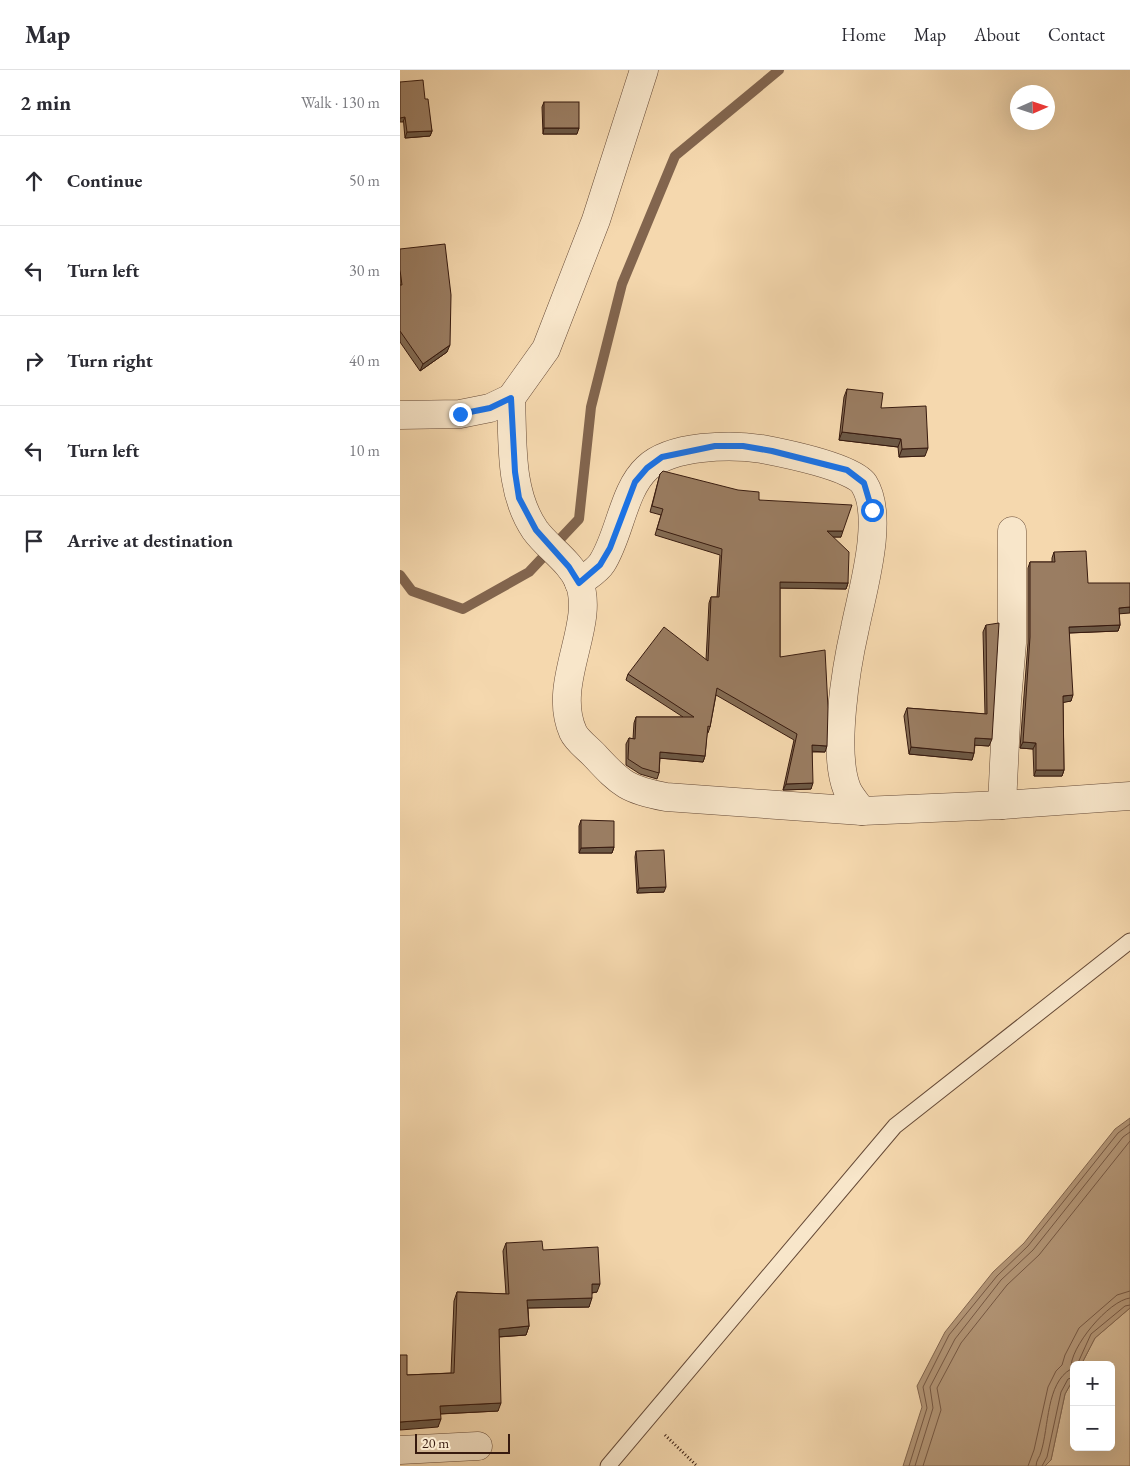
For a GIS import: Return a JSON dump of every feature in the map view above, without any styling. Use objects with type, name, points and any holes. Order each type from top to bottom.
[{"type":"street","points":[[400,415],[460,414],[490,408],[511,398],[546,348],[596,220],[644,70]]},
{"type":"street","points":[[511,398],[515,472],[519,498],[536,530],[574,575],[582,601],[567,689],[566,707],[573,733],[621,783],[641,793],[666,797],[862,811],[1002,805],[1130,796]]},
{"type":"street","points":[[574,575],[600,565],[610,548],[635,482],[647,468],[662,457],[715,446],[743,446],[847,470],[864,483],[872,510],[872,542],[854,630],[841,724],[842,771],[847,790],[862,811]]},
{"type":"street","points":[[1002,805],[1006,701],[1012,643],[1012,531]]},
{"type":"street","points":[[400,1450],[478,1446]]},
{"type":"lane","points":[[608,1466],[895,1126],[1130,941]]},
{"type":"path","points":[[649,1419],[697,1466]]},
{"type":"shaded area","points":[[1130,1308],[1130,1466],[1045,1466],[1051,1460],[1065,1394],[1070,1385],[1070,1451],[1115,1451],[1115,1361],[1083,1361],[1095,1338]]},
{"type":"water","points":[[1130,1118],[1130,1308],[1095,1338],[1083,1361],[1070,1361],[1070,1385],[1065,1394],[1051,1460],[1045,1466],[903,1466],[922,1407],[917,1386],[945,1332],[993,1272],[1024,1243],[1115,1129]]},
{"type":"building","points":[[423,80],[425,99],[428,99],[432,131],[407,132],[405,117],[400,118],[400,82]]},
{"type":"building","points":[[544,102],[579,102],[579,128],[544,128]]},
{"type":"building","points":[[445,244],[451,295],[450,345],[423,364],[400,331],[400,285],[402,285],[400,249]]},
{"type":"building","points":[[847,389],[883,393],[881,408],[926,406],[928,448],[902,449],[901,439],[842,432]]},
{"type":"building","points":[[663,471],[738,490],[759,492],[759,500],[852,505],[843,531],[827,531],[849,552],[848,583],[780,582],[780,657],[825,650],[828,708],[827,746],[812,745],[813,783],[786,784],[797,734],[717,688],[710,727],[708,726],[705,756],[660,752],[659,773],[642,768],[628,759],[629,738],[635,739],[636,717],[694,717],[628,674],[664,627],[708,661],[711,597],[719,597],[722,549],[657,529],[663,509],[652,506],[660,474]]},
{"type":"building","points":[[1086,551],[1088,583],[1130,583],[1130,607],[1119,608],[1120,625],[1069,627],[1073,695],[1063,696],[1064,770],[1036,770],[1036,743],[1023,742],[1030,637],[1030,562],[1055,562],[1054,552]]},
{"type":"building","points":[[999,623],[992,739],[975,738],[974,753],[911,747],[907,708],[987,714],[986,625]]},
{"type":"building","points":[[581,820],[614,821],[614,847],[581,848]]},
{"type":"building","points":[[664,850],[666,887],[639,888],[636,851]]},
{"type":"building","points":[[542,1241],[543,1250],[598,1247],[600,1284],[592,1284],[592,1298],[527,1300],[529,1326],[499,1329],[501,1403],[440,1406],[441,1419],[400,1422],[400,1355],[407,1355],[407,1375],[454,1373],[457,1292],[509,1294],[506,1243]]},
{"type":"waterway","points":[[400,575],[412,591],[463,609],[529,572],[579,519],[591,407],[622,284],[675,156],[779,70]]},
{"type":"route","points":[[460,414],[490,408],[511,398],[515,472],[519,498],[536,530],[569,567],[579,583],[600,565],[610,548],[635,482],[647,468],[662,457],[715,446],[743,446],[772,451],[847,470],[864,483],[872,510]]}]
